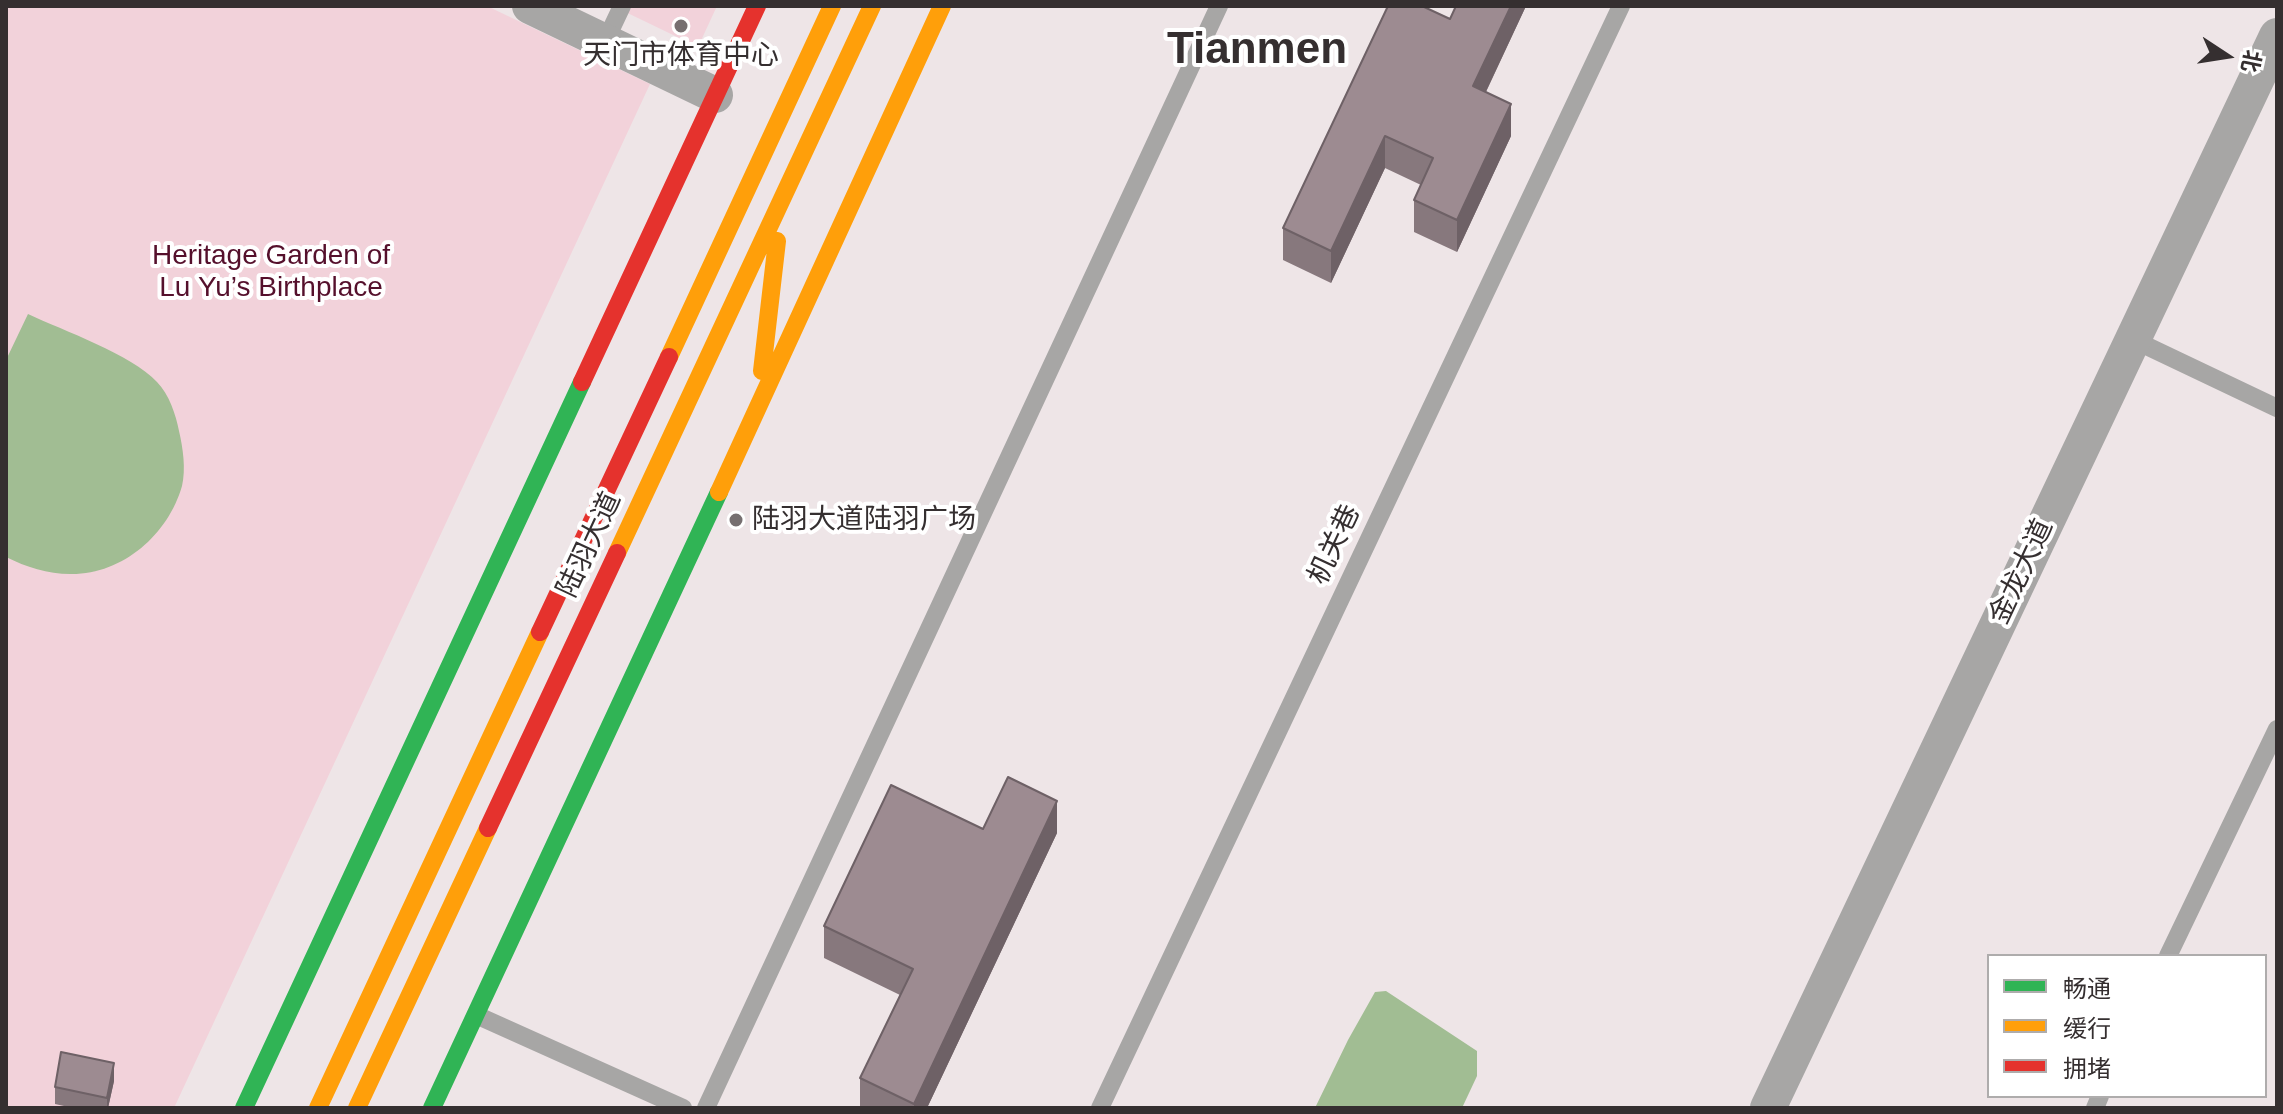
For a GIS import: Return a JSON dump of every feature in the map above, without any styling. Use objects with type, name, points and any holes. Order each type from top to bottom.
[{"type":"main road","points":[[244,1108],[757,6]]},
{"type":"main road","name":"陆羽大道","points":[[318,1108],[832,6]]},
{"type":"main road","name":"陆羽大道","points":[[357,1108],[872,6]]},
{"type":"main road","points":[[432,1108],[942,6]]},
{"type":"main road","points":[[758,409],[782,202]]},
{"type":"main road","points":[[547,581],[571,565]]},
{"type":"main road","points":[[462,639],[487,623]]},
{"type":"street","points":[[530,6],[715,95]]},
{"type":"street","name":"金龙大道","points":[[1768,1108],[2277,36]]},
{"type":"lane","points":[[605,42],[622,6]]},
{"type":"lane","points":[[706,1108],[1219,6]]},
{"type":"lane","name":"机关巷","points":[[1100,1108],[1621,6]]},
{"type":"lane","points":[[2132,339],[2277,408]]},
{"type":"lane","points":[[2169,954],[2277,729]]},
{"type":"lane","points":[[476,1015],[683,1108]]},
{"type":"green space","name":"Heritage Garden of Lu Yu’s Birthplace","points":[[6,6],[487,6],[650,84],[174,1108],[6,1108]]},
{"type":"green space","name":"天门市体育中心","points":[[613,6],[717,6],[698,47]]},
{"type":"shaded area","points":[[28,314],[131,362],[157,382],[165,392],[176,418],[184,466],[182,486],[166,521],[154,536],[125,560],[89,573],[62,574],[37,569],[6,557],[6,360]]},
{"type":"shaded area","points":[[1386,991],[1477,1051],[1477,1076],[1462,1108],[1315,1108],[1375,992]]},
{"type":"building","points":[[1388,6],[1422,6],[1450,19],[1456,6],[1511,6],[1473,86],[1511,104],[1457,220],[1414,200],[1433,158],[1385,136],[1331,251],[1283,228]]},
{"type":"building","points":[[1008,777],[1057,801],[914,1104],[860,1078],[913,969],[824,926],[891,785],[983,829]]},
{"type":"building","points":[[61,1052],[114,1063],[107,1098],[55,1087]]},
{"type":"traffic: fast","points":[[244,1108],[582,382]]},
{"type":"traffic: fast","points":[[432,1108],[719,492]]},
{"type":"traffic: slow","points":[[669,357],[832,6]]},
{"type":"traffic: slow","points":[[617,553],[872,6]]},
{"type":"traffic: slow","points":[[719,492],[942,6]]},
{"type":"traffic: slow","points":[[762,371],[777,241]]},
{"type":"traffic: slow","points":[[318,1108],[540,632]]},
{"type":"traffic: slow","points":[[357,1108],[488,828]]},
{"type":"traffic: jam","points":[[582,382],[757,6]]},
{"type":"traffic: jam","points":[[540,632],[669,357]]},
{"type":"traffic: jam","points":[[488,828],[617,553]]},
{"type":"place","name":"天门市体育中心","points":[[681,26]]},
{"type":"place","name":"陆羽大道陆羽广场","points":[[736,520]]},
{"type":"district","name":"Tianmen","points":[[1257,51]]}]
